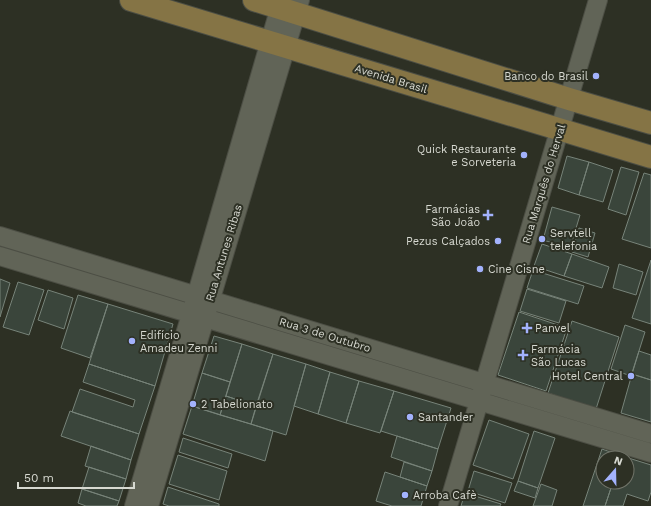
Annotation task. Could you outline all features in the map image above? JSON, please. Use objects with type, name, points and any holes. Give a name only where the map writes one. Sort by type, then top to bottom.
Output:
[{"type":"main road","name":"Avenida Brasil","points":[[131,0],[651,157]]},
{"type":"main road","points":[[254,0],[290,5],[569,99],[651,123]]},
{"type":"street","name":"Rua Marquês do Herval","points":[[448,506],[598,0]]},
{"type":"street","name":"Rua Antunes Ribas","points":[[134,506],[169,413],[290,5]]},
{"type":"street","name":"Rua 3 de Outubro","points":[[0,236],[203,298],[482,392],[616,442],[651,453]]},
{"type":"street","name":"Rua 3 de Outubro","points":[[0,256],[198,316],[482,392],[622,425],[651,434]]},
{"type":"street","name":"Rua Antunes Ribas","points":[[149,506],[169,413]]},
{"type":"street","points":[[616,442],[622,425]]},
{"type":"building","points":[[567,156],[589,162],[579,195],[558,188]]},
{"type":"building","points":[[589,162],[613,170],[603,202],[579,195]]},
{"type":"building","points":[[621,167],[639,172],[626,215],[608,209]]},
{"type":"building","points":[[644,173],[651,175],[651,248],[622,239]]},
{"type":"building","points":[[552,207],[580,215],[570,248],[543,240]]},
{"type":"building","points":[[579,228],[595,233],[588,257],[572,252]]},
{"type":"building","points":[[542,244],[572,254],[564,276],[534,266]]},
{"type":"building","points":[[572,254],[609,267],[602,288],[564,276]]},
{"type":"building","points":[[651,260],[651,324],[632,318]]},
{"type":"building","points":[[619,264],[643,272],[636,295],[613,288]]},
{"type":"building","points":[[533,270],[584,286],[578,304],[527,288]]},
{"type":"building","points":[[0,279],[10,283],[0,317]]},
{"type":"building","points":[[18,282],[44,290],[29,335],[3,327]]},
{"type":"building","points":[[527,289],[566,301],[559,323],[520,311]]},
{"type":"building","points":[[48,290],[73,298],[64,329],[38,320]]},
{"type":"building","points":[[78,295],[108,304],[90,358],[61,348]]},
{"type":"building","name":"Edifício Amadeu Zenni","points":[[108,304],[173,324],[155,386],[89,364]]},
{"type":"building","points":[[519,312],[567,328],[546,391],[498,375]]},
{"type":"building","points":[[572,321],[619,337],[596,409],[548,393]]},
{"type":"building","points":[[625,325],[645,332],[631,376],[611,369]]},
{"type":"building","points":[[214,336],[242,344],[230,382],[202,373]]},
{"type":"building","points":[[242,344],[273,354],[256,406],[226,396]]},
{"type":"building","points":[[639,351],[651,355],[651,380],[632,374]]},
{"type":"building","points":[[273,354],[306,364],[286,435],[251,424]]},
{"type":"building","points":[[89,364],[155,386],[139,434],[72,412],[80,389],[133,407],[135,400],[83,382]]},
{"type":"building","points":[[306,364],[330,372],[318,414],[294,406]]},
{"type":"building","points":[[330,372],[359,381],[346,423],[318,414]]},
{"type":"building","points":[[202,373],[230,382],[220,415],[192,406]]},
{"type":"building","points":[[632,374],[651,380],[651,422],[621,413]]},
{"type":"building","points":[[359,381],[394,391],[380,433],[346,423]]},
{"type":"building","points":[[394,391],[451,408],[438,449],[381,431]]},
{"type":"building","points":[[226,396],[256,406],[251,424],[220,415]]},
{"type":"building","points":[[192,406],[273,431],[265,461],[183,434]]},
{"type":"building","points":[[70,411],[139,434],[131,460],[61,436]]},
{"type":"building","points":[[489,420],[529,434],[513,479],[473,465]]},
{"type":"building","points":[[534,431],[555,438],[538,488],[518,481]]},
{"type":"building","points":[[397,436],[438,449],[432,471],[391,457]]},
{"type":"building","points":[[183,438],[232,454],[228,468],[179,452]]},
{"type":"building","points":[[91,446],[131,460],[126,479],[85,466]]},
{"type":"building","points":[[178,455],[227,471],[219,500],[169,484]]},
{"type":"building","points":[[635,460],[651,465],[651,492],[648,501],[627,494],[623,506],[605,506],[610,490],[635,490]]},
{"type":"building","points":[[404,462],[432,471],[427,486],[400,477]]},
{"type":"building","points":[[89,467],[126,479],[119,501],[82,489]]},
{"type":"building","points":[[595,470],[595,490],[610,490],[605,506],[583,506]]},
{"type":"building","points":[[474,471],[512,483],[505,503],[468,491]]},
{"type":"building","points":[[385,472],[427,486],[421,506],[392,506],[376,501]]},
{"type":"building","points":[[518,481],[538,488],[535,498],[514,491]]},
{"type":"building","points":[[541,484],[557,490],[552,506],[533,506]]},
{"type":"building","points":[[168,487],[219,504],[219,506],[169,506],[163,504]]},
{"type":"building","points":[[82,489],[119,501],[117,506],[86,506],[78,503]]},
{"type":"building","points":[[465,493],[501,504],[500,506],[461,506]]},
{"type":"place","name":"Banco do Brasil","points":[[596,76]]},
{"type":"place","name":"Quick Restaurante e Sorveteria","points":[[524,155]]},
{"type":"place","name":"Farmácias São João","points":[[488,215]]},
{"type":"place","name":"Servtell telefonia","points":[[542,239]]},
{"type":"place","name":"Pezus Calçados","points":[[498,241]]},
{"type":"place","name":"Cine Cisne","points":[[480,269]]},
{"type":"place","name":"Panvel","points":[[527,328]]},
{"type":"place","name":"Edifício Amadeu Zenni","points":[[132,341]]},
{"type":"place","name":"Farmácia São Lucas","points":[[523,355]]},
{"type":"place","name":"Hotel Central","points":[[631,376]]},
{"type":"place","name":"2 Tabelionato","points":[[193,404]]},
{"type":"place","name":"Santander","points":[[410,417]]},
{"type":"place","name":"Arroba Cafè","points":[[405,495]]}]
